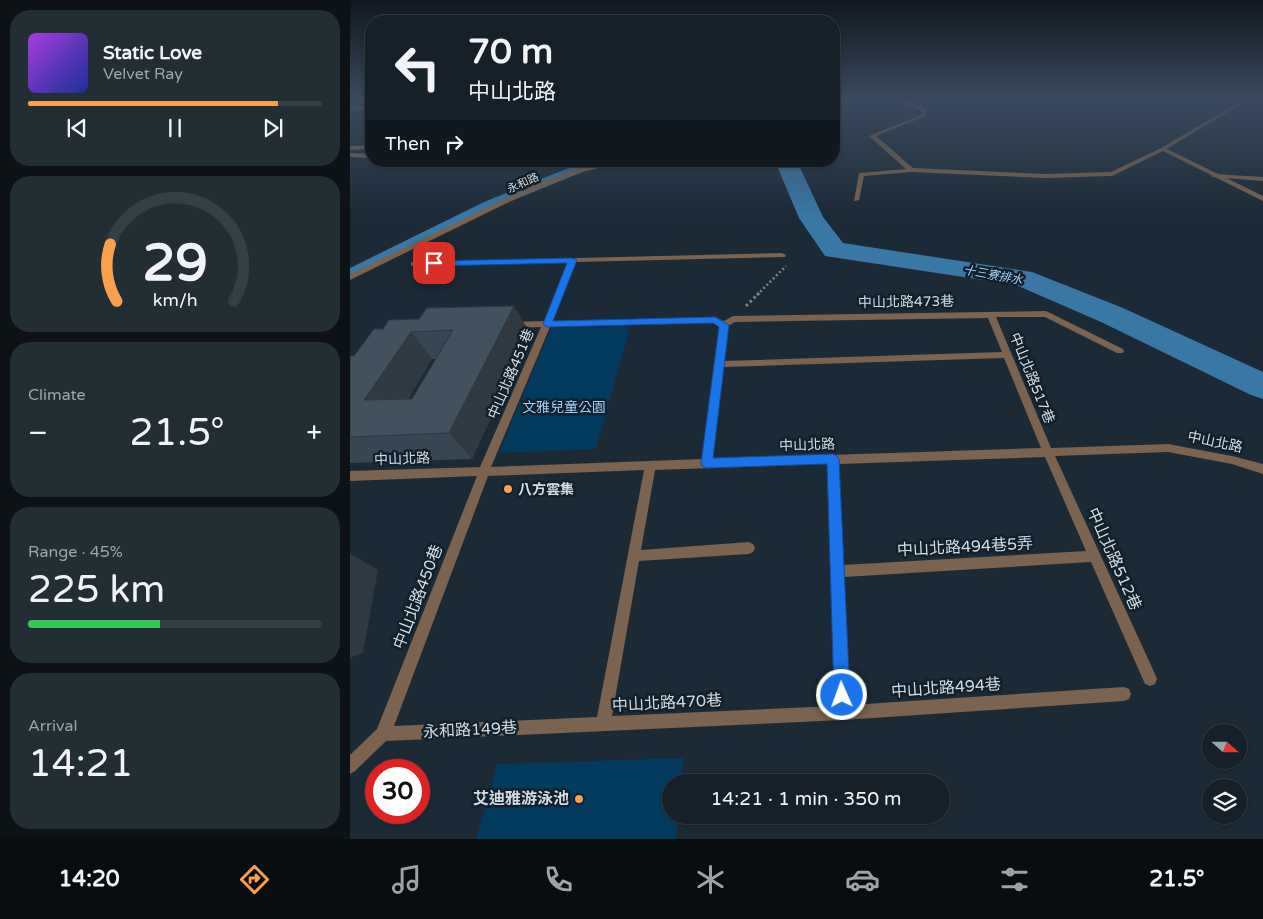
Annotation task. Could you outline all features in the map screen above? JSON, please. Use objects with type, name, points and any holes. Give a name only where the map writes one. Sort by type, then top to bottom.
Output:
[{"type":"street","points":[[876,139],[911,170]]},
{"type":"street","points":[[856,200],[861,174],[911,170],[1045,176],[1112,174],[1180,139]]},
{"type":"street","points":[[350,148],[365,147]]},
{"type":"street","points":[[1163,149],[1263,199]]},
{"type":"street","points":[[350,155],[365,156]]},
{"type":"street","name":"永和路","points":[[350,278],[368,267],[494,206],[565,176],[592,167]]},
{"type":"street","points":[[1214,176],[1263,179]]},
{"type":"street","points":[[414,264],[782,256]]},
{"type":"street","name":"中山北路451巷","points":[[484,471],[547,324],[572,260]]},
{"type":"street","name":"中山北路473巷","points":[[733,319],[1046,314],[1120,352]]},
{"type":"street","name":"中山北路517巷","points":[[991,315],[1048,452]]},
{"type":"street","points":[[707,463],[724,325],[733,319]]},
{"type":"street","points":[[500,325],[715,320],[724,325]]},
{"type":"street","points":[[719,364],[1008,355]]},
{"type":"street","name":"中山北路","points":[[350,476],[1168,448],[1232,460],[1263,469]]},
{"type":"street","name":"中山北路512巷","points":[[1048,452],[1150,679]]},
{"type":"street","points":[[833,459],[843,713]]},
{"type":"street","name":"中山北路470巷","points":[[650,466],[603,724],[843,713]]},
{"type":"street","name":"中山北路450巷","points":[[383,734],[484,471]]},
{"type":"street","points":[[634,556],[749,548]]},
{"type":"street","name":"中山北路494巷5弄","points":[[837,571],[1095,556]]},
{"type":"street","name":"中山北路494巷","points":[[843,713],[1124,694]]},
{"type":"street","name":"永和路149巷","points":[[383,734],[603,724]]},
{"type":"street","points":[[350,766],[383,734]]},
{"type":"path","points":[[733,319],[794,258],[782,256]]},
{"type":"green space","name":"文雅兒童公園","points":[[630,327],[596,449],[499,453],[551,328]]},
{"type":"green space","name":"艾迪雅游泳池","points":[[683,758],[682,774],[662,774],[662,824],[677,824],[676,839],[476,839],[497,764]]},
{"type":"building","points":[[514,306],[449,433],[350,437],[350,356],[354,356],[374,329],[383,329],[389,320],[419,319],[427,308]],"holes":[[[453,330],[412,399],[364,400],[411,332]]]},
{"type":"waterway","points":[[350,274],[489,205],[583,167]]},
{"type":"waterway","name":"十三寮排水","points":[[789,167],[811,218],[834,250],[1022,278],[1112,315],[1263,386]]},
{"type":"place","name":"八方雲集","points":[[508,489]]},
{"type":"place","name":"艾迪雅游泳池","points":[[579,799]]},
{"type":"route","points":[[434,263],[572,260],[547,324],[715,320],[724,325],[707,463],[833,459],[842,695]]}]
